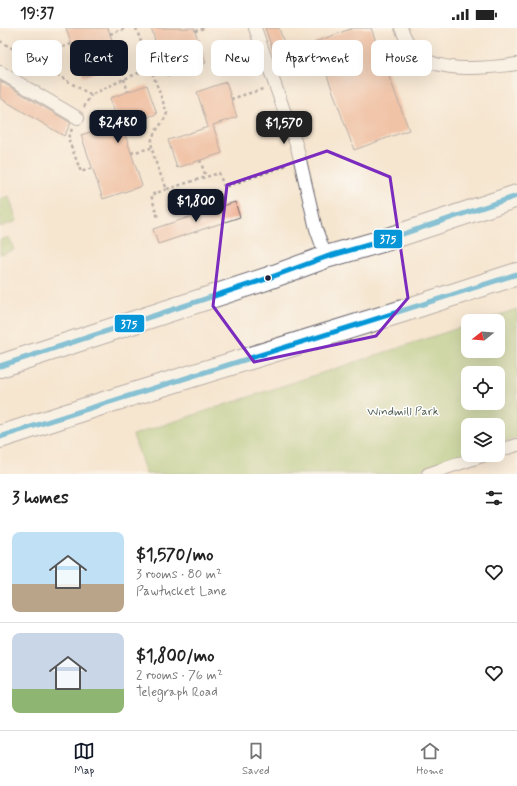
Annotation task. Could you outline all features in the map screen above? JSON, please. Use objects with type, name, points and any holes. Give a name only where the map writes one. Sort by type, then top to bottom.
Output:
[{"type":"highway","points":[[0,366],[266,279],[326,257],[382,241],[517,196]]},
{"type":"highway","points":[[0,437],[517,274]]},
{"type":"street","points":[[255,28],[297,147],[316,229],[326,257]]},
{"type":"street","points":[[401,28],[410,45],[417,54],[436,63],[476,68],[517,64]]},
{"type":"street","points":[[0,72],[78,118]]},
{"type":"street","points":[[505,449],[517,445]]},
{"type":"street","points":[[428,474],[465,462]]},
{"type":"path","points":[[110,34],[126,28]]},
{"type":"path","points":[[136,28],[141,40]]},
{"type":"path","points":[[195,31],[204,28]]},
{"type":"path","points":[[0,41],[12,48]]},
{"type":"path","points":[[92,168],[81,172],[68,138],[69,134],[91,95],[136,74]]},
{"type":"path","points":[[60,76],[91,95]]},
{"type":"path","points":[[154,76],[167,112],[164,122],[152,138],[152,148],[167,189]]},
{"type":"path","points":[[124,79],[128,92]]},
{"type":"path","points":[[231,99],[266,88]]},
{"type":"path","points":[[131,153],[152,148]]},
{"type":"path","points":[[200,160],[206,177]]},
{"type":"path","points":[[158,218],[151,194],[219,173],[224,187],[284,166],[287,161]]},
{"type":"highlighted area","points":[[327,151],[390,177],[408,298],[376,336],[254,362],[213,306],[227,185]]},
{"type":"green space","points":[[9,196],[17,221],[0,227],[0,199]]},
{"type":"green space","points":[[9,237],[14,250],[0,254],[0,240]]},
{"type":"green space","name":"Windmill Park","points":[[517,309],[517,438],[505,442],[505,418],[461,418],[461,456],[406,474],[146,474],[133,435],[461,327],[461,358],[505,358],[505,314],[502,314]]},
{"type":"building","points":[[66,28],[108,28],[112,40],[70,40]]},
{"type":"building","points":[[151,28],[194,28],[198,40],[155,40]]},
{"type":"building","points":[[265,28],[279,28],[283,40],[272,40],[272,48]]},
{"type":"building","points":[[353,28],[371,28],[375,40],[371,40],[371,76],[389,76],[409,130],[354,150],[327,76],[363,76],[363,40],[320,40]]},
{"type":"building","points":[[203,54],[206,63],[203,64]]},
{"type":"building","points":[[0,81],[71,123],[64,136],[0,98]]},
{"type":"building","points":[[226,82],[237,117],[213,125],[222,153],[177,168],[168,140],[208,127],[197,92]]},
{"type":"building","points":[[147,85],[157,114],[122,125],[142,186],[103,199],[81,135],[118,123],[110,98]]},
{"type":"building","points":[[235,202],[240,217],[158,244],[153,229]]},
{"type":"transit line","name":"375","points":[[0,366],[266,279],[326,257],[382,241],[517,196]]},
{"type":"transit line","name":"375","points":[[0,437],[517,274]]}]
